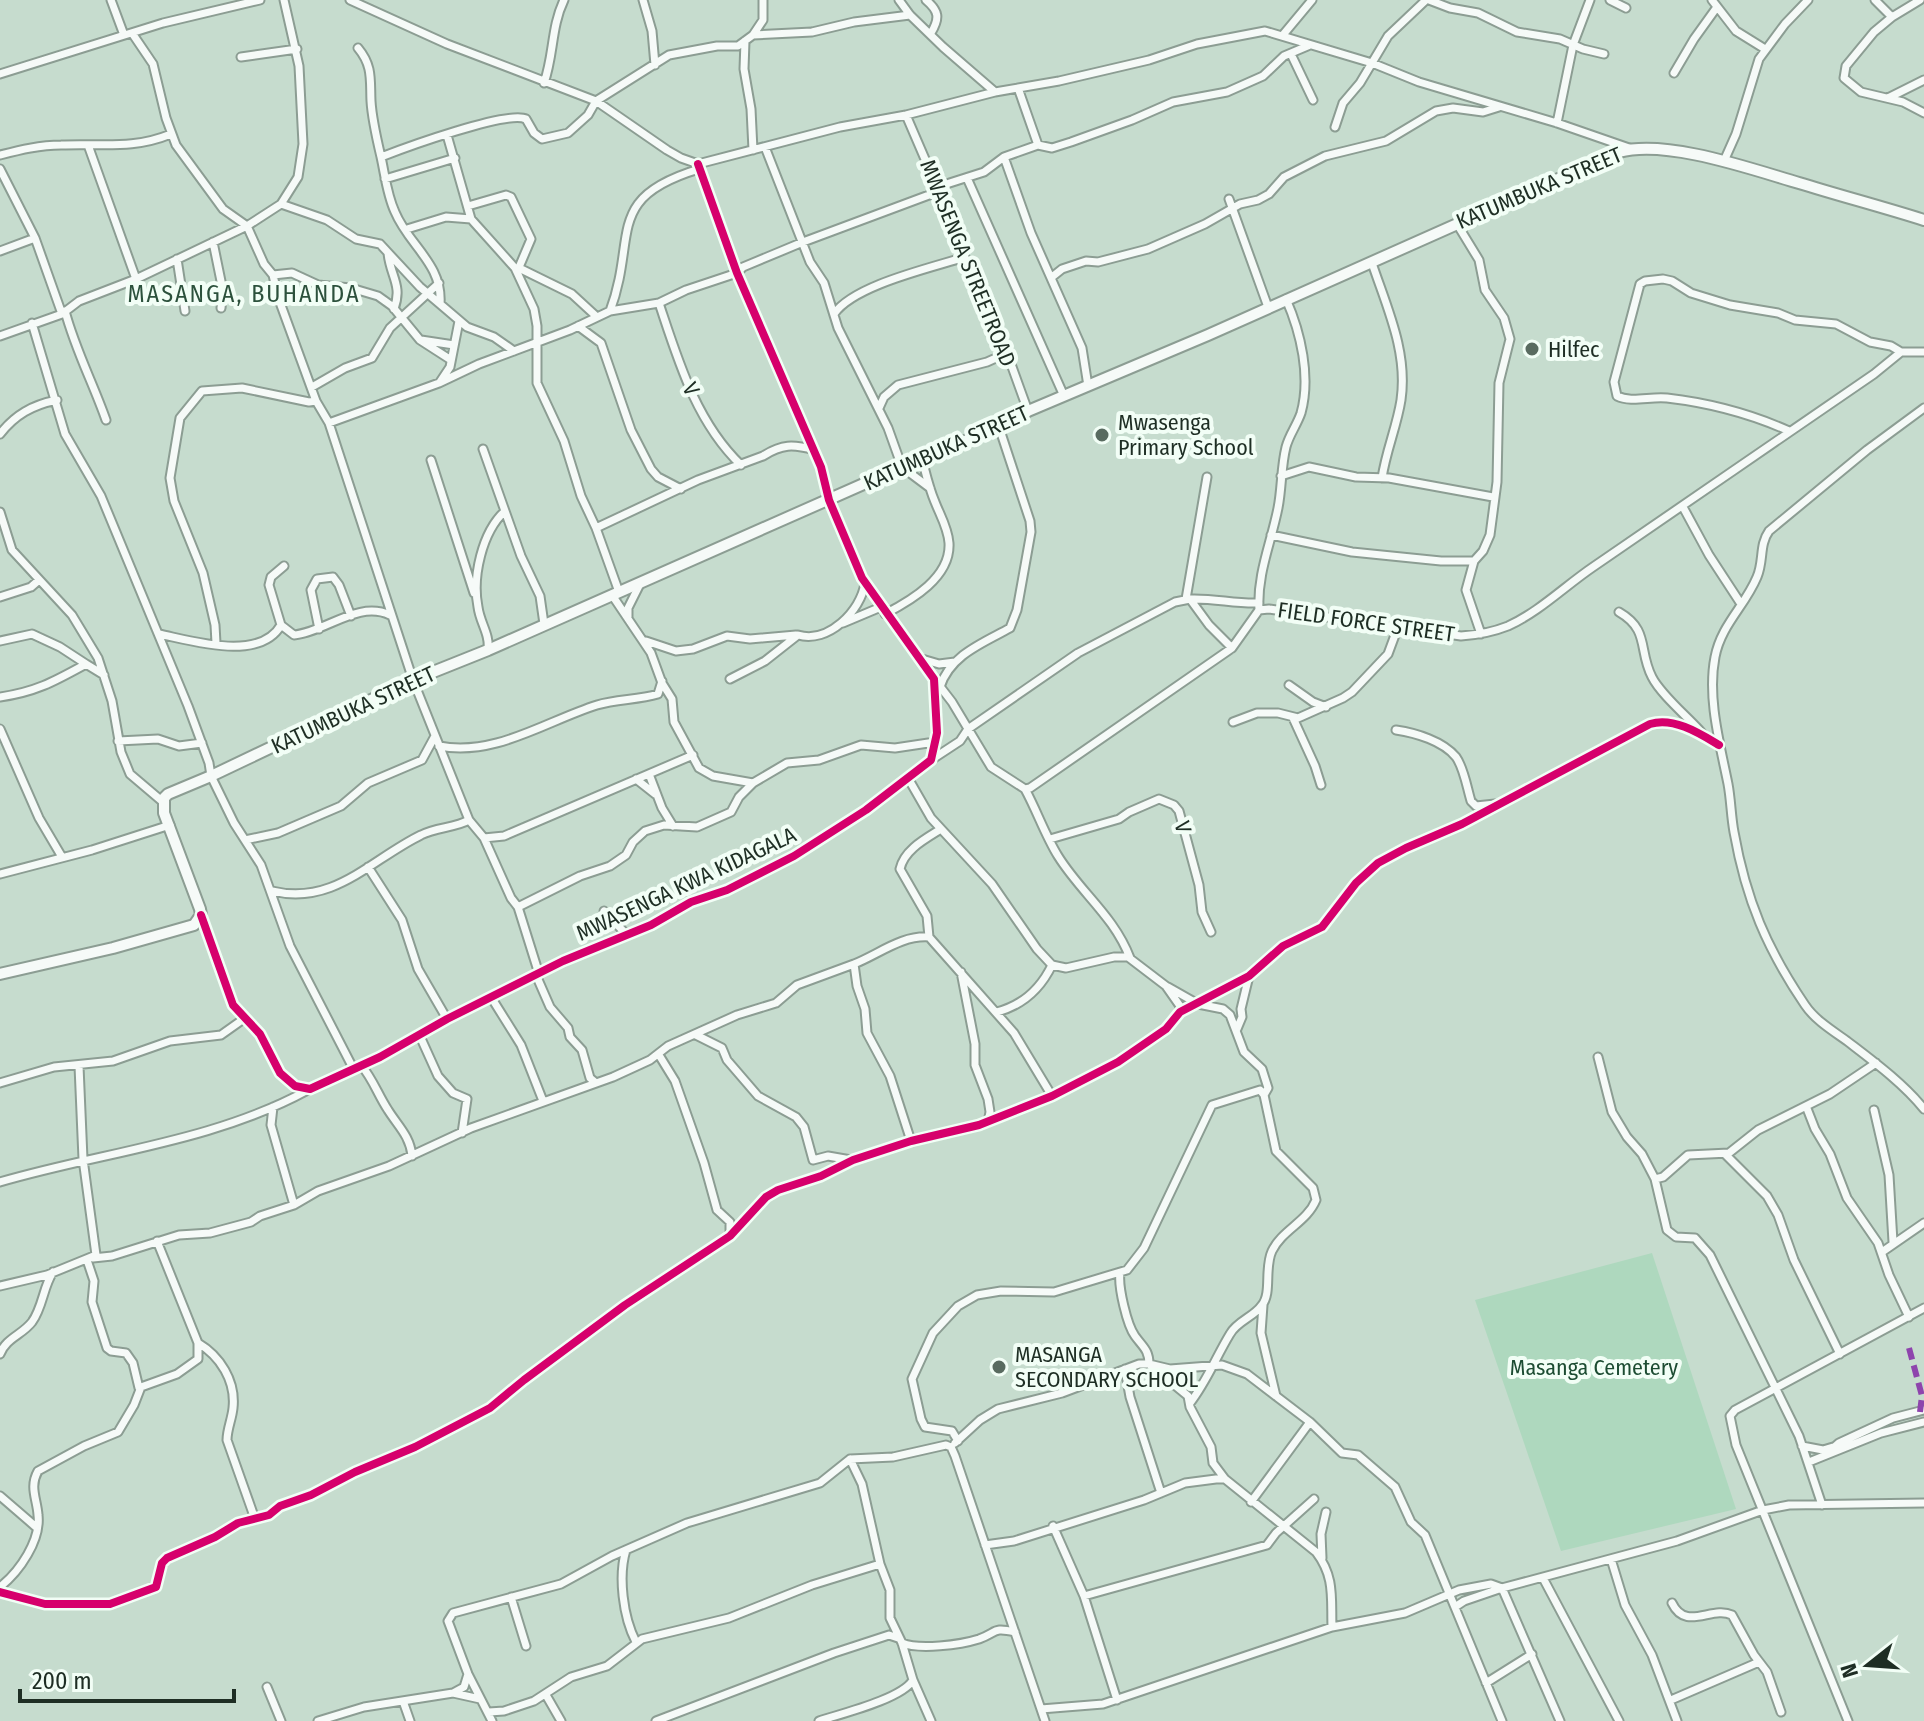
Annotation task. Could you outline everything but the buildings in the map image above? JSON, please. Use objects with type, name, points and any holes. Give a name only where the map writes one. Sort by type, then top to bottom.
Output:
[{"type":"main road","name":"KATUMBUKA STREET","points":[[163,802],[168,794],[413,680],[999,427],[1028,411],[1372,263],[1619,152],[1651,149],[1724,161],[1924,220]]},
{"type":"main road","points":[[0,974],[194,925],[201,915],[164,813],[163,802]]},
{"type":"street","points":[[111,0],[128,34],[153,64],[176,145],[223,209],[247,226],[264,264],[273,275],[316,401],[329,423],[390,615],[439,746],[469,820],[484,838],[518,907],[550,1007],[556,1017],[565,1023],[570,1037],[582,1050],[591,1081],[598,1082]]},
{"type":"street","points":[[0,74],[205,11],[260,0]]},
{"type":"street","points":[[0,336],[136,279],[247,226],[281,204],[294,187],[302,157],[301,81],[297,49],[284,0]]},
{"type":"street","points":[[350,0],[391,21],[596,101],[667,150],[698,166],[737,273],[814,450],[829,500],[865,583],[922,659],[991,767],[1025,789],[1057,854],[1082,891],[1102,909],[1130,958],[1166,986],[1198,1004],[1223,1009],[1237,1029],[1244,1052],[1262,1069],[1267,1081],[1268,1088],[1264,1095],[1276,1151],[1305,1179],[1317,1196],[1305,1217],[1279,1240],[1266,1271],[1261,1333],[1277,1398]]},
{"type":"street","points":[[544,83],[550,63],[553,27],[564,0]]},
{"type":"street","points":[[643,0],[652,31],[655,65]]},
{"type":"street","points":[[381,157],[461,129],[518,116],[526,119],[537,137],[549,138],[568,133],[588,115],[596,101],[678,53],[717,46],[731,47],[745,41],[763,20],[763,0]]},
{"type":"street","points":[[899,0],[910,15],[962,65],[995,92]]},
{"type":"street","points":[[926,0],[938,16],[931,33]]},
{"type":"street","points":[[1282,36],[1312,0]]},
{"type":"street","points":[[1335,127],[1343,103],[1396,26],[1427,0],[1478,13],[1517,32],[1560,39],[1604,54]]},
{"type":"street","points":[[1557,123],[1573,45],[1590,0]]},
{"type":"street","points":[[1610,0],[1626,8]]},
{"type":"street","points":[[1724,161],[1742,116],[1759,59],[1808,0]]},
{"type":"street","points":[[1875,0],[1892,17]]},
{"type":"street","points":[[1920,0],[1874,32],[1844,72],[1844,78],[1852,87],[1903,102],[1924,113]]},
{"type":"street","points":[[1674,73],[1716,2],[1736,31],[1765,49]]},
{"type":"street","points":[[753,35],[812,32],[854,22],[910,15]]},
{"type":"street","points":[[610,311],[617,291],[626,234],[636,203],[659,184],[698,166],[840,127],[1059,81],[1149,60],[1212,41],[1265,31],[1632,149]]},
{"type":"street","points":[[745,41],[744,69],[751,109],[753,150]]},
{"type":"street","points":[[329,423],[439,383],[610,311],[659,303],[686,290],[737,273],[743,267],[803,242],[929,195],[937,187],[984,172],[1004,157],[1038,145],[1052,148],[1173,102],[1227,92],[1263,76],[1277,61],[1310,45]]},
{"type":"street","points":[[358,48],[369,62],[372,106],[394,210],[421,255],[433,266],[439,283],[440,304]]},
{"type":"street","points":[[241,57],[297,49]]},
{"type":"street","points":[[1291,54],[1313,100]]},
{"type":"street","points":[[1888,98],[1924,80]]},
{"type":"street","points":[[1018,88],[1038,145]]},
{"type":"street","points":[[1052,277],[1062,269],[1086,261],[1098,262],[1148,249],[1258,200],[1269,194],[1284,177],[1325,156],[1386,141],[1436,111],[1453,108],[1483,112],[1499,107]]},
{"type":"street","name":"MWASENGA STREETROAD","points":[[906,115],[989,321],[1007,353],[1028,411]]},
{"type":"street","points":[[0,155],[35,147],[117,147],[171,134]]},
{"type":"street","points":[[447,135],[471,219],[518,270],[537,318],[536,377],[540,393],[564,441],[581,496],[596,528],[615,593],[644,640],[670,692],[674,722],[699,768],[706,774],[753,783]]},
{"type":"street","points":[[88,145],[136,279]]},
{"type":"street","points":[[765,147],[810,262],[824,283],[842,337],[879,408],[902,467],[930,488]]},
{"type":"street","points":[[1004,157],[1031,233],[1082,348],[1088,386]]},
{"type":"street","points":[[385,179],[455,158]]},
{"type":"street","points":[[0,169],[35,238],[106,420]]},
{"type":"street","points":[[967,178],[1064,396]]},
{"type":"street","points":[[468,206],[506,195],[511,197],[531,239],[518,270]]},
{"type":"street","points":[[1229,199],[1268,307]]},
{"type":"street","points":[[281,204],[320,217],[356,239],[380,244],[459,321],[494,337],[514,351]]},
{"type":"street","points":[[407,229],[446,217],[471,219]]},
{"type":"street","points":[[1457,224],[1479,260],[1485,290],[1504,318],[1510,339],[1499,383],[1497,482],[1490,535],[1483,551],[1474,561],[1466,590],[1481,634]]},
{"type":"street","points":[[0,251],[35,238]]},
{"type":"street","points":[[213,242],[223,291],[221,308]]},
{"type":"street","points":[[388,253],[399,296],[394,309]]},
{"type":"street","points":[[834,314],[844,301],[863,291],[965,257]]},
{"type":"street","points":[[177,259],[185,311]]},
{"type":"street","points":[[1372,263],[1400,348],[1403,368],[1400,404],[1385,454],[1382,478]]},
{"type":"street","points":[[518,270],[572,294],[597,317]]},
{"type":"street","points":[[273,275],[292,273],[318,285],[361,290],[382,298],[420,340],[451,360]]},
{"type":"street","points":[[1789,431],[1760,418],[1713,405],[1652,396],[1629,399],[1617,396],[1614,382],[1640,284],[1663,279],[1672,281],[1691,293],[1730,305],[1778,313],[1795,320],[1836,324],[1870,342],[1891,346],[1901,352],[1924,352]]},
{"type":"street","points":[[312,387],[345,368],[372,358],[390,328],[439,283]]},
{"type":"street","points":[[1188,599],[1216,598],[1259,607],[1261,568],[1278,506],[1287,442],[1300,418],[1304,402],[1302,352],[1298,330],[1286,299]]},
{"type":"street","name":"V","points":[[659,303],[688,388],[726,452],[741,465]]},
{"type":"street","points":[[439,383],[451,360],[459,321]]},
{"type":"street","points":[[32,323],[67,439],[101,496],[202,743],[211,776],[261,865],[290,946],[357,1067],[370,1075],[388,1110],[408,1137],[412,1156]]},
{"type":"street","points":[[578,326],[601,343],[631,430],[651,469],[658,477],[681,489]]},
{"type":"street","points":[[420,340],[454,345]]},
{"type":"street","name":"FIELD FORCE STREET","points":[[1025,789],[1037,785],[1232,648],[1259,607],[1461,636],[1505,627],[1535,610],[1591,568],[1874,374],[1901,352]]},
{"type":"street","points":[[879,408],[884,397],[898,385],[987,362],[1007,353]]},
{"type":"street","points":[[216,643],[203,573],[171,489],[171,469],[180,418],[202,391],[219,388],[242,388],[316,401]]},
{"type":"street","points":[[0,434],[22,413],[41,403],[57,400]]},
{"type":"street","points":[[1924,408],[1867,450],[1769,531],[1763,539],[1759,572],[1730,618],[1715,658],[1714,682],[1719,745],[1729,787],[1736,845],[1754,915],[1766,942],[1809,1010],[1876,1063],[1924,1109]]},
{"type":"street","points":[[940,687],[947,669],[955,662],[980,643],[1010,628],[1017,610],[1031,532],[1030,521],[999,427]]},
{"type":"street","points":[[596,528],[786,445],[814,450]]},
{"type":"street","points":[[483,449],[521,556],[540,596],[544,624]]},
{"type":"street","points":[[644,640],[676,651],[693,649],[727,636],[755,639],[817,636],[921,592],[942,570],[948,556],[946,529],[922,459]]},
{"type":"street","points":[[431,460],[477,599],[488,637],[488,650]]},
{"type":"street","points":[[1281,476],[1309,467],[1493,497]]},
{"type":"street","points":[[1207,477],[1193,541],[1188,599],[1232,648]]},
{"type":"street","points":[[1683,507],[1741,604]]},
{"type":"street","points":[[477,599],[481,557],[505,511]]},
{"type":"street","points":[[0,512],[12,550],[80,625],[98,658],[112,701],[118,741],[130,774],[163,802]]},
{"type":"street","points":[[1271,535],[1352,552],[1397,554],[1441,561],[1474,561]]},
{"type":"street","points":[[284,566],[269,582],[281,625],[294,635],[373,610],[390,615]]},
{"type":"street","points":[[319,629],[311,590],[317,579],[333,577],[351,616]]},
{"type":"street","points":[[0,597],[31,587],[39,580]]},
{"type":"street","points":[[629,619],[628,608],[641,582]]},
{"type":"street","points":[[843,623],[864,592],[865,583]]},
{"type":"street","name":"MWASENGA KWA KIDAGALA","points":[[0,1182],[83,1159],[172,1141],[274,1106],[537,974],[651,925],[691,902],[727,890],[804,851],[960,741],[968,729],[1078,653],[1154,611],[1188,599]]},
{"type":"street","points":[[1619,612],[1631,618],[1639,629],[1654,680],[1707,738]]},
{"type":"street","points":[[159,634],[187,641],[260,645],[273,637],[281,625]]},
{"type":"street","points":[[1233,722],[1257,713],[1278,713],[1293,718],[1326,707],[1352,692],[1388,654],[1398,627]]},
{"type":"street","points":[[0,641],[32,634],[60,647],[104,675]]},
{"type":"street","points":[[730,679],[765,661],[798,635]]},
{"type":"street","points":[[922,659],[939,664],[955,662]]},
{"type":"street","points":[[0,697],[51,685],[86,664]]},
{"type":"street","points":[[931,760],[937,733],[934,679]]},
{"type":"street","points":[[658,694],[662,681]]},
{"type":"street","points":[[1289,685],[1326,707]]},
{"type":"street","points":[[658,694],[674,707]]},
{"type":"street","points":[[439,746],[485,747],[597,705],[658,694]]},
{"type":"street","points":[[1298,731],[1308,715]]},
{"type":"street","points":[[1293,718],[1321,785]]},
{"type":"street","points":[[90,1259],[94,1281],[92,1302],[107,1348],[126,1353],[130,1358],[139,1388],[138,1398],[118,1432],[38,1471],[33,1487],[38,1515],[35,1536],[23,1562],[0,1590],[45,1604],[110,1604],[156,1587],[162,1563],[167,1558],[238,1523],[269,1515],[280,1506],[427,1442],[490,1408],[625,1305],[730,1236],[766,1197],[778,1190],[911,1141],[988,1122],[1052,1096],[1138,1051],[1166,1029],[1180,1012],[1249,976],[1283,946],[1322,927],[1356,883],[1378,863],[1406,848],[1462,824],[1650,724],[1667,722],[1719,745]]},
{"type":"street","points":[[0,729],[15,757],[39,818],[62,857]]},
{"type":"street","points":[[1396,730],[1425,737],[1449,752],[1458,761],[1471,801],[1476,806],[1497,804]]},
{"type":"street","points":[[245,840],[278,833],[341,806],[368,783],[422,760],[435,736]]},
{"type":"street","points":[[118,741],[158,739],[179,746],[202,743]]},
{"type":"street","points":[[518,907],[580,876],[610,866],[626,855],[633,842],[645,831],[673,826],[697,827],[731,812],[739,797],[753,783],[787,763],[819,760],[847,748],[867,745],[898,747],[935,742]]},
{"type":"street","points":[[484,838],[504,836],[532,825],[693,755]]},
{"type":"street","points":[[649,774],[655,794],[673,826]]},
{"type":"street","points":[[908,778],[924,807],[992,884],[1037,949],[1052,965],[1066,968],[1114,957],[1130,958]]},
{"type":"street","points":[[636,779],[655,794]]},
{"type":"street","name":"V","points":[[1050,839],[1119,819],[1159,799],[1174,805],[1182,819],[1199,885],[1202,912],[1211,932]]},
{"type":"street","points":[[272,891],[300,896],[332,887],[419,836],[469,820]]},
{"type":"street","points":[[0,874],[92,850],[170,825]]},
{"type":"street","points":[[929,937],[927,916],[902,875],[901,864],[918,844],[941,829]]},
{"type":"street","points":[[368,867],[402,920],[418,969],[447,1019]]},
{"type":"street","points":[[604,911],[626,934]]},
{"type":"street","points":[[201,915],[228,995],[260,1034],[280,1073],[295,1086],[310,1089]]},
{"type":"street","points":[[0,1286],[157,1241],[235,1228],[462,1133],[598,1082],[737,1015],[776,1003],[797,985],[854,964],[890,945],[921,936],[929,937],[997,1012],[1014,1033],[1052,1096]]},
{"type":"street","points":[[854,964],[865,1009],[867,1033],[890,1076],[911,1141]]},
{"type":"street","points":[[997,1012],[1008,1009],[1042,984],[1052,965]]},
{"type":"street","points":[[961,971],[975,1044],[975,1065],[988,1099],[988,1122]]},
{"type":"street","points":[[1237,1029],[1249,976]]},
{"type":"street","points":[[1166,986],[1180,1006],[1180,1012]]},
{"type":"street","points":[[491,997],[521,1045],[543,1101]]},
{"type":"street","points":[[0,1083],[48,1068],[113,1061],[170,1041],[221,1035],[245,1018]]},
{"type":"street","points":[[713,1026],[713,1042]]},
{"type":"street","points":[[419,1034],[438,1076],[453,1093],[467,1099],[462,1133]]},
{"type":"street","points":[[696,1035],[722,1048],[727,1060],[758,1096],[796,1117],[813,1160],[828,1156],[853,1160]]},
{"type":"street","points":[[659,1055],[675,1081],[717,1210],[730,1222],[730,1236]]},
{"type":"street","points":[[1598,1057],[1612,1112],[1642,1154],[1655,1179],[1667,1230],[1676,1237],[1695,1238],[1705,1247],[1776,1387],[1809,1462],[1822,1505]]},
{"type":"street","points":[[1655,1179],[1663,1177],[1688,1155],[1725,1154],[1758,1130],[1847,1084],[1876,1063]]},
{"type":"street","points":[[79,1066],[83,1159],[97,1251],[90,1259]]},
{"type":"street","points":[[958,1441],[952,1431],[925,1427],[913,1385],[914,1372],[933,1333],[958,1306],[977,1295],[1001,1291],[1054,1292],[1120,1273],[1132,1266],[1144,1248],[1212,1105],[1257,1090],[1264,1095]]},
{"type":"street","points":[[274,1106],[271,1125],[294,1205]]},
{"type":"street","points":[[1806,1106],[1847,1198],[1872,1232],[1882,1252],[1909,1317]]},
{"type":"street","points":[[1874,1110],[1889,1175],[1893,1242]]},
{"type":"street","points":[[1725,1154],[1767,1196],[1778,1215],[1794,1260],[1840,1354]]},
{"type":"street","points":[[1882,1252],[1924,1223]]},
{"type":"street","points":[[139,1388],[177,1374],[198,1359],[198,1343],[157,1241]]},
{"type":"street","points":[[0,1354],[5,1343],[33,1321],[47,1282],[55,1270]]},
{"type":"street","points":[[1120,1273],[1120,1287],[1132,1330],[1149,1353],[1149,1364],[1153,1369],[1188,1396],[1211,1447],[1213,1463],[1225,1479],[1284,1526],[1322,1560],[1329,1571],[1332,1627]]},
{"type":"street","points":[[1108,1276],[1114,1278],[1120,1287]]},
{"type":"street","points":[[1190,1403],[1207,1380],[1211,1365],[1232,1330],[1263,1305]]},
{"type":"street","points":[[1848,1721],[1736,1445],[1730,1416],[1735,1410],[1776,1387],[1924,1308]]},
{"type":"street","points":[[198,1343],[217,1356],[233,1393],[233,1412],[227,1440],[255,1519]]},
{"type":"street","points":[[1222,1350],[1228,1366]]},
{"type":"street","points":[[951,1447],[980,1420],[998,1409],[1062,1393],[1125,1369],[1149,1364],[1170,1369],[1228,1366],[1257,1380],[1310,1422],[1342,1453],[1358,1455],[1395,1487],[1411,1522],[1425,1535],[1502,1721]]},
{"type":"street","points":[[1125,1369],[1130,1397],[1161,1493]]},
{"type":"street","points":[[1802,1446],[1823,1450],[1893,1418],[1923,1412]]},
{"type":"street","points":[[1251,1502],[1310,1422]]},
{"type":"street","points":[[1809,1462],[1881,1433],[1924,1422]]},
{"type":"street","points":[[492,1721],[451,1632],[449,1618],[453,1613],[561,1584],[626,1550],[709,1515],[820,1483],[850,1459],[893,1457],[946,1445],[951,1447]]},
{"type":"street","points":[[1827,1455],[1835,1446]]},
{"type":"street","points":[[951,1447],[1045,1721]]},
{"type":"street","points":[[850,1459],[862,1484],[880,1564],[890,1590],[890,1618],[931,1721]]},
{"type":"street","points":[[985,1545],[1014,1541],[1202,1479],[1225,1479]]},
{"type":"street","points":[[0,1496],[36,1527]]},
{"type":"street","points":[[1084,1596],[1267,1545],[1314,1499]]},
{"type":"street","points":[[1455,1607],[1502,1588],[1677,1541],[1763,1510],[1789,1505],[1924,1503]]},
{"type":"street","points":[[1322,1560],[1321,1534],[1326,1512]]},
{"type":"street","points":[[1053,1526],[1084,1596],[1117,1700]]},
{"type":"street","points":[[626,1550],[622,1571],[629,1624],[636,1642]]},
{"type":"street","points":[[1611,1559],[1625,1605],[1652,1655],[1677,1721]]},
{"type":"street","points":[[489,1712],[524,1705],[546,1695],[571,1677],[607,1666],[636,1642],[729,1618],[812,1585],[880,1564]]},
{"type":"street","points":[[1543,1578],[1619,1721]]},
{"type":"street","points":[[1041,1709],[1089,1707],[1117,1700],[1332,1627],[1405,1613],[1449,1593],[1491,1584],[1502,1588],[1560,1721]]},
{"type":"street","points":[[511,1597],[526,1646]]},
{"type":"street","points":[[1672,1603],[1676,1611],[1686,1617],[1729,1613],[1739,1624],[1767,1672],[1781,1712]]},
{"type":"street","points":[[656,1721],[834,1653],[891,1635],[921,1648],[979,1639],[996,1629],[1015,1632]]},
{"type":"street","points":[[1486,1683],[1532,1654]]},
{"type":"street","points":[[1671,1700],[1759,1662]]},
{"type":"street","points":[[318,1721],[364,1707],[453,1693],[464,1687],[468,1674]]},
{"type":"street","points":[[819,1721],[895,1694],[913,1680]]},
{"type":"street","points":[[267,1687],[281,1721]]},
{"type":"street","points":[[453,1693],[480,1699]]},
{"type":"street","points":[[546,1695],[561,1721]]},
{"type":"street","points":[[403,1701],[410,1721]]},
{"type":"green space","name":"Masanga Cemetery","points":[[1652,1253],[1736,1509],[1561,1551],[1475,1300]]},
{"type":"marked path","points":[[1909,1348],[1922,1396],[1920,1412]]},
{"type":"cycle path","points":[[201,915],[233,1005],[260,1034],[280,1073],[295,1086],[310,1089],[380,1057],[447,1019],[563,961],[651,925],[691,902],[727,890],[794,856],[866,810],[931,760],[937,733],[934,679],[862,578],[829,500],[821,467],[737,273],[698,164]]},
{"type":"cycle path","points":[[0,1592],[45,1604],[110,1604],[156,1587],[162,1563],[167,1558],[238,1523],[269,1515],[280,1506],[415,1447],[490,1408],[625,1305],[730,1236],[766,1197],[778,1190],[911,1141],[979,1125],[1052,1096],[1118,1062],[1166,1029],[1180,1012],[1249,976],[1283,946],[1322,927],[1356,883],[1378,863],[1462,824],[1650,724],[1677,724],[1719,745]]},
{"type":"place","name":"Hilfec","points":[[1532,349]]},
{"type":"place","name":"Mwasenga Primary School","points":[[1102,435]]},
{"type":"place","name":"MASANGA SECONDARY SCHOOL","points":[[999,1367]]},
{"type":"district","name":"MASANGA, BUHANDA","points":[[244,294]]}]
